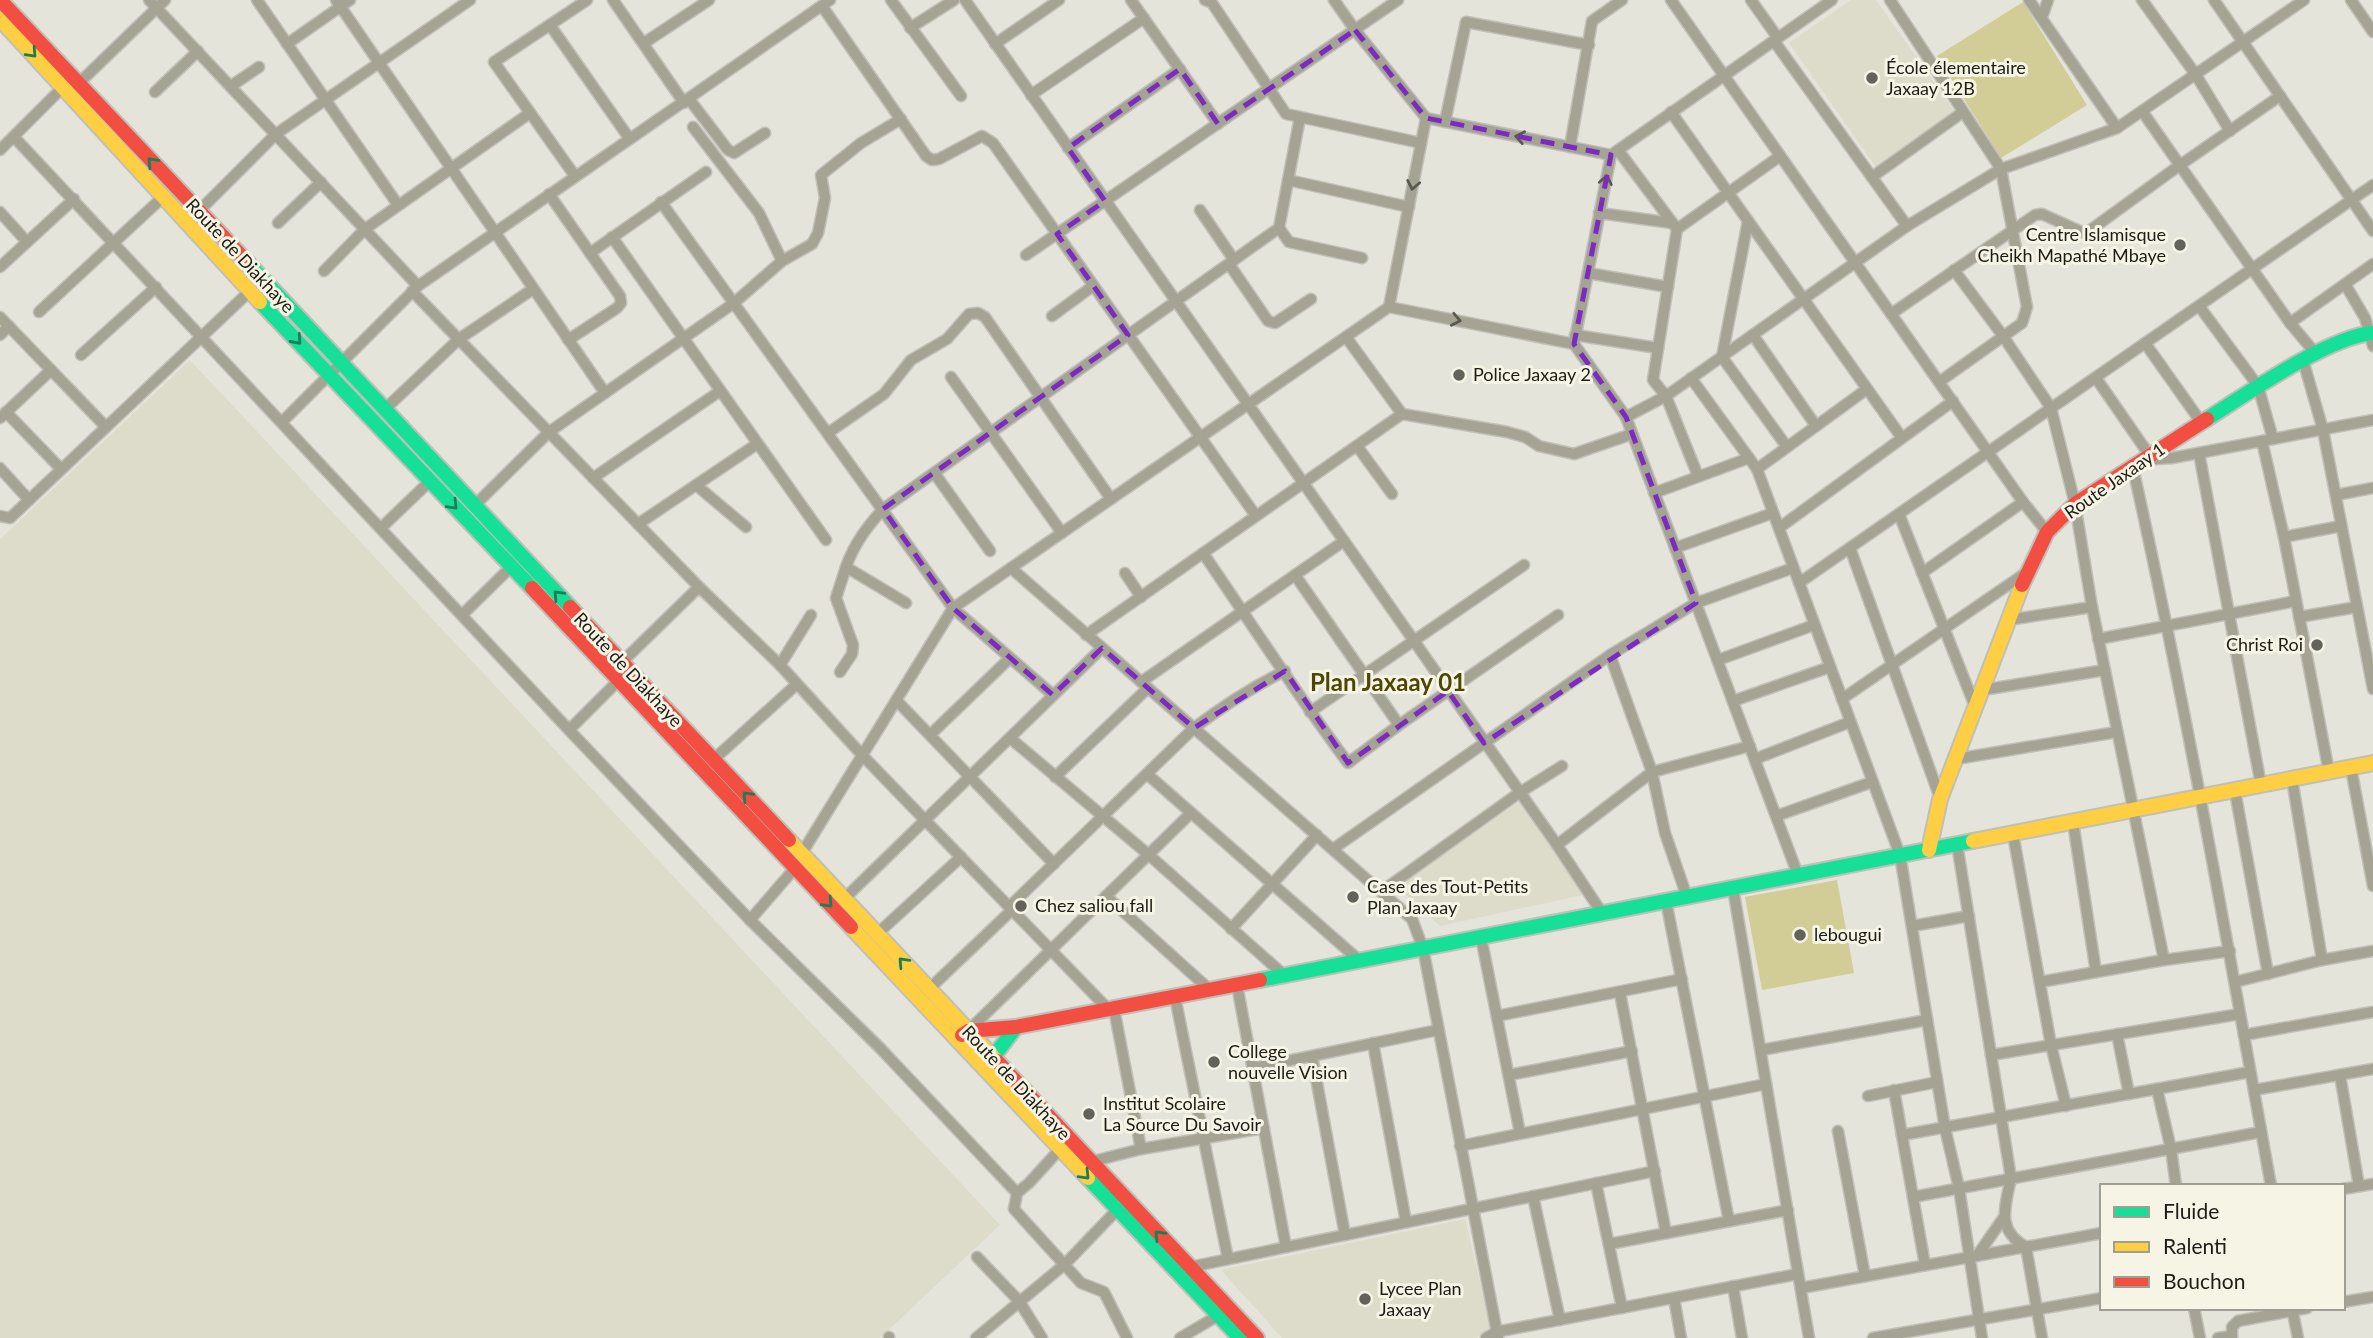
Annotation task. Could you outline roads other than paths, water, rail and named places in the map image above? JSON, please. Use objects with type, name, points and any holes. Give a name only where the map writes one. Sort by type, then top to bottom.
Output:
[{"type":"main road","name":"Route de Diakhaye","points":[[0,0],[929,989],[962,1035]]},
{"type":"main road","name":"Route de Diakhaye","points":[[0,19],[328,375],[512,566],[795,868],[962,1035],[1060,1149],[1240,1338]]},
{"type":"main road","name":"Route Jaxaay 1","points":[[1929,850],[1940,799],[2027,572],[2047,532],[2075,505],[2258,386],[2359,334],[2372,337]]},
{"type":"main road","points":[[962,1035],[1175,997],[2373,763]]},
{"type":"main road","points":[[988,1064],[1016,1027]]},
{"type":"main road","name":"Route de Diakhaye","points":[[988,1064],[1089,1162],[1257,1338]]},
{"type":"street","points":[[78,83],[153,4],[165,0]]},
{"type":"street","points":[[257,0],[398,205]]},
{"type":"street","points":[[287,44],[338,3],[350,0]]},
{"type":"street","points":[[198,212],[276,134],[470,0]]},
{"type":"street","points":[[575,176],[494,62],[587,0]]},
{"type":"street","points":[[613,0],[687,101],[728,150],[734,153],[765,133]]},
{"type":"street","points":[[644,43],[709,0]]},
{"type":"street","points":[[891,0],[961,96]]},
{"type":"street","points":[[910,28],[954,0]]},
{"type":"street","points":[[964,0],[1557,845],[1602,914]]},
{"type":"street","points":[[1131,0],[1218,124]]},
{"type":"street","points":[[1205,0],[1212,4],[1286,114],[1421,143]]},
{"type":"street","points":[[1334,0],[1426,118],[1570,147],[1614,152],[1832,0]]},
{"type":"street","points":[[1026,255],[1398,0]]},
{"type":"street","points":[[1570,147],[1592,21],[1622,0]]},
{"type":"street","points":[[1671,0],[2023,502],[2047,532]]},
{"type":"street","points":[[1751,0],[1907,226]]},
{"type":"street","points":[[1890,0],[2001,169],[2027,307],[2022,323],[1939,382]]},
{"type":"street","points":[[2029,0],[2117,128]]},
{"type":"street","points":[[2042,17],[2048,0]]},
{"type":"street","points":[[2142,0],[2196,75],[2230,131]]},
{"type":"street","points":[[2214,0],[2373,232]]},
{"type":"street","points":[[1626,417],[1666,396],[1907,226],[2001,169],[2117,128],[2304,0]]},
{"type":"street","points":[[2351,0],[2373,32]]},
{"type":"street","points":[[995,44],[1054,1]]},
{"type":"street","points":[[282,422],[415,288],[629,138],[687,101],[825,2],[926,156],[932,160],[939,159],[977,138],[988,138],[1256,516]]},
{"type":"street","points":[[338,3],[605,393]]},
{"type":"street","points":[[153,4],[365,229],[458,339],[699,587],[780,665],[862,755],[1111,1009],[1142,1149]]},
{"type":"street","points":[[1031,96],[1144,18]]},
{"type":"street","points":[[1445,122],[1466,22],[1589,45]]},
{"type":"street","points":[[550,25],[629,138]]},
{"type":"street","points":[[155,92],[198,51]]},
{"type":"street","points":[[231,86],[260,67]]},
{"type":"street","points":[[1068,148],[1180,69]]},
{"type":"street","points":[[0,149],[63,87]]},
{"type":"street","points":[[1891,314],[2035,215],[2042,215],[2084,233],[2089,231],[2280,96]]},
{"type":"street","points":[[2142,111],[2290,323],[2310,357],[2373,684]]},
{"type":"street","points":[[1671,112],[1902,438]]},
{"type":"street","points":[[324,271],[365,229],[530,113]]},
{"type":"street","points":[[1872,177],[1963,113]]},
{"type":"street","points":[[840,672],[852,654],[853,645],[836,598],[852,550],[866,528],[883,509],[1279,228],[1300,117]]},
{"type":"street","points":[[474,506],[549,432],[734,303],[782,261],[812,244],[818,233],[825,198],[821,175],[861,143],[901,118]]},
{"type":"street","points":[[802,853],[953,608],[1389,307],[1426,118]]},
{"type":"street","points":[[693,127],[759,213],[782,261]]},
{"type":"street","points":[[14,136],[569,730],[750,920],[880,1048],[1017,1193]]},
{"type":"street","points":[[1614,152],[1575,340],[1626,417],[1798,875]]},
{"type":"street","points":[[1614,152],[1675,226],[1653,380],[1666,396],[1698,476]]},
{"type":"street","points":[[1600,212],[1675,226],[1780,156]]},
{"type":"street","points":[[590,253],[706,173]]},
{"type":"street","points":[[1288,180],[1409,207]]},
{"type":"street","points":[[278,223],[320,182]]},
{"type":"street","points":[[1799,583],[2373,185]]},
{"type":"street","points":[[549,194],[620,296],[621,303],[568,340]]},
{"type":"street","points":[[39,312],[164,196]]},
{"type":"street","points":[[0,267],[74,200]]},
{"type":"street","points":[[661,202],[953,608],[1053,695]]},
{"type":"street","points":[[1200,210],[1268,321],[1275,323],[1311,299]]},
{"type":"street","points":[[0,212],[27,242]]},
{"type":"street","points":[[1748,221],[1722,356],[1787,447]]},
{"type":"street","points":[[1279,228],[1289,242],[1362,258]]},
{"type":"street","points":[[612,237],[826,540]]},
{"type":"street","points":[[2290,323],[2373,264]]},
{"type":"street","points":[[1954,270],[2003,336],[2051,408],[2075,505],[2098,639],[2164,960]]},
{"type":"street","points":[[1588,273],[1668,287]]},
{"type":"street","points":[[2345,284],[2361,310],[2372,337]]},
{"type":"street","points":[[1052,316],[1093,286]]},
{"type":"street","points":[[81,355],[156,287]]},
{"type":"street","points":[[384,411],[458,339],[533,289]]},
{"type":"street","points":[[0,516],[10,518],[251,290]]},
{"type":"street","points":[[2199,306],[2258,386],[2329,772]]},
{"type":"street","points":[[1389,307],[1575,340],[1658,348]]},
{"type":"street","points":[[828,433],[884,394],[911,360],[947,340],[969,314],[978,313],[985,317],[1111,499]]},
{"type":"street","points":[[0,317],[106,427]]},
{"type":"street","points":[[0,335],[9,327]]},
{"type":"street","points":[[1753,335],[1816,426]]},
{"type":"street","points":[[1346,337],[1402,414],[1507,432],[1524,437],[1539,446],[1574,454],[1632,433]]},
{"type":"street","points":[[2145,343],[2201,422]]},
{"type":"street","points":[[51,370],[3,415],[61,469]]},
{"type":"street","points":[[951,377],[1062,533]]},
{"type":"street","points":[[1691,378],[1757,469],[1900,855],[1945,1128],[1973,1256],[1982,1338]]},
{"type":"street","points":[[2096,378],[2150,456],[2161,459],[2373,420]]},
{"type":"street","points":[[1757,469],[1867,389]]},
{"type":"street","points":[[593,478],[720,391]]},
{"type":"street","points":[[1779,528],[1953,401]]},
{"type":"street","points":[[1086,635],[1402,414]]},
{"type":"street","points":[[638,524],[757,444]]},
{"type":"street","points":[[1357,446],[1392,494]]},
{"type":"street","points":[[2199,453],[2261,785]]},
{"type":"street","points":[[1654,493],[1749,458]]},
{"type":"street","points":[[0,468],[29,500]]},
{"type":"street","points":[[2133,468],[2202,797],[2271,1184]]},
{"type":"street","points":[[935,474],[990,551]]},
{"type":"street","points":[[381,528],[430,481]]},
{"type":"street","points":[[696,485],[746,527]]},
{"type":"street","points":[[2336,495],[2373,488]]},
{"type":"street","points":[[1922,573],[2023,502]]},
{"type":"street","points":[[1675,548],[1773,513]]},
{"type":"street","points":[[1899,514],[1976,710]]},
{"type":"street","points":[[2284,537],[2341,526]]},
{"type":"street","points":[[1055,777],[1145,685],[1243,611],[1343,541]]},
{"type":"street","points":[[1850,548],[1940,799]]},
{"type":"street","points":[[1203,553],[1285,671],[1310,712],[1348,763],[1558,615]]},
{"type":"street","points":[[1310,712],[1524,565]]},
{"type":"street","points":[[462,615],[512,566]]},
{"type":"street","points":[[846,567],[906,603]]},
{"type":"street","points":[[1011,568],[1412,919],[1423,948],[1497,1335]]},
{"type":"street","points":[[1333,849],[1610,655],[1696,603],[1793,568]]},
{"type":"street","points":[[1842,699],[2027,572]]},
{"type":"street","points":[[1125,573],[1141,597]]},
{"type":"street","points":[[1295,575],[1399,725]]},
{"type":"street","points":[[621,663],[699,587]]},
{"type":"street","points":[[2098,639],[2296,601]]},
{"type":"street","points":[[2008,620],[2092,607]]},
{"type":"street","points":[[2299,617],[2357,607]]},
{"type":"street","points":[[780,665],[811,615]]},
{"type":"street","points":[[1718,660],[1814,625]]},
{"type":"street","points":[[844,899],[1102,648]]},
{"type":"street","points":[[1610,655],[1652,772],[1665,833],[1687,897]]},
{"type":"street","points":[[930,735],[1010,658]]},
{"type":"street","points":[[1733,701],[1830,667]]},
{"type":"street","points":[[1982,690],[2105,670]]},
{"type":"street","points":[[929,989],[1194,729],[1253,687],[1285,671]]},
{"type":"street","points":[[569,730],[619,680]]},
{"type":"street","points":[[713,760],[797,684]]},
{"type":"street","points":[[896,700],[1054,864]]},
{"type":"street","points":[[1755,759],[1850,722]]},
{"type":"street","points":[[1956,759],[2118,732]]},
{"type":"street","points":[[1010,738],[1149,855],[1284,975]]},
{"type":"street","points":[[1557,845],[1652,772],[1750,747]]},
{"type":"street","points":[[1382,891],[1519,793],[1562,766]]},
{"type":"street","points":[[2351,768],[2373,886]]},
{"type":"street","points":[[1147,774],[1360,961]]},
{"type":"street","points":[[2292,779],[2322,960]]},
{"type":"street","points":[[1776,816],[1872,782]]},
{"type":"street","points":[[2235,791],[2268,974]]},
{"type":"street","points":[[962,1035],[1191,813]]},
{"type":"street","points":[[2073,822],[2096,972]]},
{"type":"street","points":[[2013,834],[2051,1045],[2066,1106]]},
{"type":"street","points":[[1231,929],[1317,835]]},
{"type":"street","points":[[1957,844],[2011,1178],[2004,1217],[2009,1234],[2026,1247],[2042,1338]]},
{"type":"street","points":[[877,934],[961,857]]},
{"type":"street","points":[[750,920],[795,868]]},
{"type":"street","points":[[1733,888],[1809,1338]]},
{"type":"street","points":[[1106,896],[1210,990]]},
{"type":"street","points":[[1666,901],[1729,1221]]},
{"type":"street","points":[[1912,926],[1969,916]]},
{"type":"street","points":[[1481,937],[1520,1133]]},
{"type":"street","points":[[2040,982],[2230,951]]},
{"type":"street","points":[[2235,982],[2322,960],[2373,951]]},
{"type":"street","points":[[1497,1017],[1682,979]]},
{"type":"street","points":[[1237,985],[1286,1247]]},
{"type":"street","points":[[1620,993],[1667,1233]]},
{"type":"street","points":[[1175,997],[1228,1259]]},
{"type":"street","points":[[2244,1035],[2373,1012]]},
{"type":"street","points":[[1991,1055],[2240,1014]]},
{"type":"street","points":[[1760,1050],[1927,1020]]},
{"type":"street","points":[[1253,1068],[1438,1030]]},
{"type":"street","points":[[2117,1034],[2129,1094]]},
{"type":"street","points":[[1373,1043],[1406,1222]]},
{"type":"street","points":[[1509,1075],[1632,1051]]},
{"type":"street","points":[[1312,1056],[1345,1235]]},
{"type":"street","points":[[2254,1090],[2373,1069]]},
{"type":"street","points":[[1902,1135],[2250,1072]]},
{"type":"street","points":[[2340,1075],[2359,1186]]},
{"type":"street","points":[[1868,1096],[1937,1082]]},
{"type":"street","points":[[1460,1146],[1766,1084]]},
{"type":"street","points":[[2157,1089],[2171,1149],[2175,1184]]},
{"type":"street","points":[[1894,1090],[1925,1265]]},
{"type":"street","points":[[1089,1162],[1142,1149],[1264,1128]]},
{"type":"street","points":[[1838,1131],[1865,1276]]},
{"type":"street","points":[[1913,1196],[2261,1132]]},
{"type":"street","points":[[1060,1149],[1030,1183],[1017,1193],[1014,1209],[1081,1283],[1104,1292],[1127,1338]]},
{"type":"street","points":[[1190,1267],[1654,1171]]},
{"type":"street","points":[[1596,1183],[1622,1308]]},
{"type":"street","points":[[2345,1189],[2373,1184]]},
{"type":"street","points":[[1533,1196],[1560,1320]]},
{"type":"street","points":[[975,1338],[1065,1264],[1117,1210]]},
{"type":"street","points":[[1609,1244],[1787,1210]]},
{"type":"street","points":[[1973,1256],[2004,1217]]},
{"type":"street","points":[[1801,1288],[2100,1233]]},
{"type":"street","points":[[978,1257],[1019,1301],[1042,1338]]},
{"type":"street","points":[[1486,1338],[1560,1320],[1798,1273]]},
{"type":"street","points":[[1733,1286],[1742,1338]]},
{"type":"street","points":[[1873,1338],[2100,1297]]},
{"type":"street","points":[[2345,1302],[2373,1297]]},
{"type":"street","points":[[1674,1298],[1681,1338]]},
{"type":"street","points":[[2194,1310],[2200,1338]]},
{"type":"street","points":[[2218,1338],[2232,1337],[2232,1327],[2238,1321],[2288,1310]]},
{"type":"street","points":[[2293,1310],[2298,1338]]},
{"type":"street","points":[[1180,1338],[1219,1315]]},
{"type":"place","name":"École élementaire Jaxaay 12B","points":[[1872,78]]},
{"type":"place","name":"Centre Islamisque Cheikh Mapathé Mbaye","points":[[2180,245]]},
{"type":"place","name":"Police Jaxaay 2","points":[[1459,375]]},
{"type":"place","name":"Christ Roi","points":[[2317,645]]},
{"type":"place","name":"Case des Tout-Petits Plan Jaxaay","points":[[1353,897]]},
{"type":"place","name":"Chez saliou fall","points":[[1021,906]]},
{"type":"place","name":"lebougui","points":[[1800,935]]},
{"type":"place","name":"College nouvelle Vision","points":[[1214,1062]]},
{"type":"place","name":"Institut Scolaire La Source Du Savoir","points":[[1089,1114]]},
{"type":"place","name":"Lycee Plan Jaxaay","points":[[1365,1299]]},
{"type":"district","name":"Plan Jaxaay 01","points":[[1388,683]]}]
